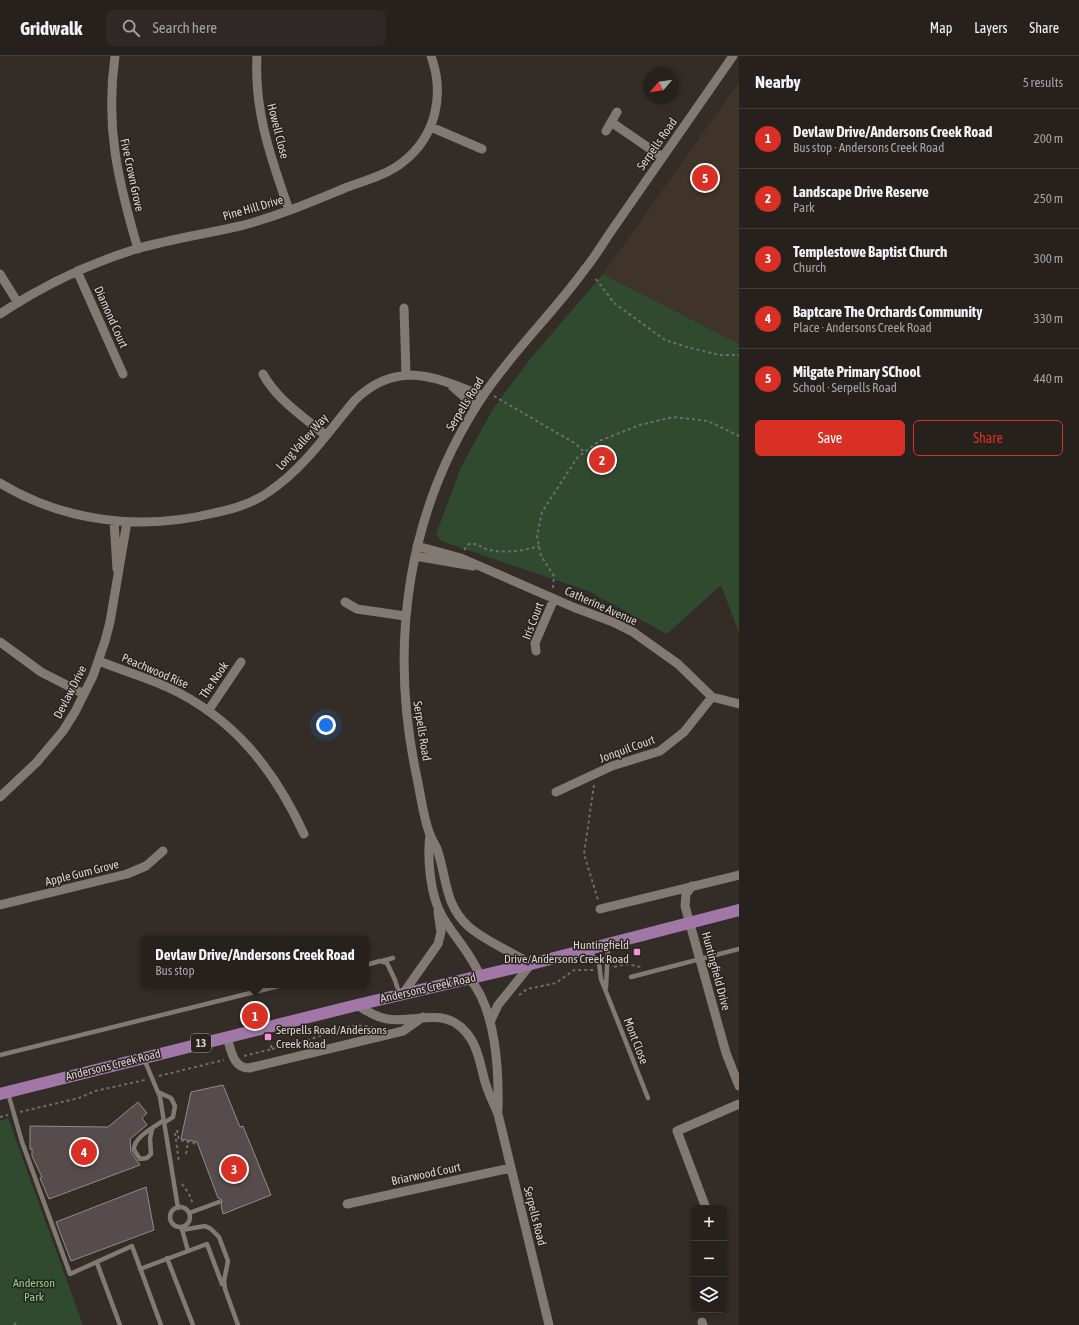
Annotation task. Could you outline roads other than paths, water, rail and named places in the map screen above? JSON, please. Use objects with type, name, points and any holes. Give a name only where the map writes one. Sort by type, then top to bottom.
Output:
[{"type":"main road","name":"Andersons Creek Road","points":[[4,1093],[144,1057],[531,964],[739,910]]},
{"type":"street","name":"Five Crown Grove","points":[[115,56],[111,111],[114,154],[122,194],[138,249]]},
{"type":"street","name":"Howell Close","points":[[257,56],[258,101],[264,137],[290,210]]},
{"type":"street","name":"Pine Hill Drive","points":[[0,314],[77,271],[138,249],[192,235],[239,226],[290,210],[397,167],[419,147],[431,127],[437,106],[438,94],[437,74],[431,56]]},
{"type":"street","name":"Serpells Road","points":[[531,964],[468,927],[450,904],[444,886],[437,849],[430,834],[406,717],[404,676],[405,616],[417,546],[429,505],[442,470],[456,441],[484,394],[509,360],[587,267],[733,56]]},
{"type":"street","points":[[606,131],[617,112]]},
{"type":"street","points":[[611,122],[662,158]]},
{"type":"street","points":[[431,127],[482,149]]},
{"type":"street","name":"Diamond Court","points":[[77,271],[123,374]]},
{"type":"street","points":[[0,274],[18,303]]},
{"type":"street","points":[[404,308],[406,374]]},
{"type":"street","points":[[263,374],[281,398],[325,435]]},
{"type":"street","name":"Long Valley Way","points":[[0,483],[43,505],[65,512],[127,522],[184,520],[243,505],[269,492],[296,469],[355,400],[367,389],[390,378],[406,374],[430,377],[451,385],[484,394]]},
{"type":"street","name":"Long Valley Way","points":[[451,385],[476,407]]},
{"type":"street","name":"Devlaw Drive","points":[[114,521],[117,574]]},
{"type":"street","name":"Devlaw Drive","points":[[0,797],[24,776],[63,731],[84,694],[99,661],[110,622],[127,522]]},
{"type":"street","name":"Catherine Avenue","points":[[417,546],[461,558],[613,622],[633,632],[678,664],[712,697],[739,704]]},
{"type":"street","name":"Catherine Avenue","points":[[415,556],[484,568]]},
{"type":"street","name":"Iris Court","points":[[536,651],[535,643],[553,598]]},
{"type":"street","points":[[345,602],[357,609],[405,616]]},
{"type":"street","points":[[0,642],[41,672],[84,694]]},
{"type":"street","name":"Peachwood Rise","points":[[99,661],[166,687],[208,710],[234,732],[265,766],[287,799],[304,834]]},
{"type":"street","name":"The Nook","points":[[208,710],[241,662]]},
{"type":"street","name":"Jonquil Court","points":[[556,792],[612,766],[660,751],[684,732],[712,697]]},
{"type":"street","name":"Serpells Road","points":[[401,995],[439,941],[441,929],[428,852],[430,834]]},
{"type":"street","name":"Apple Gum Grove","points":[[0,905],[136,871],[153,862],[163,851]]},
{"type":"street","points":[[600,909],[739,875]]},
{"type":"street","points":[[434,889],[444,886]]},
{"type":"street","name":"Huntingfield Drive","points":[[692,886],[686,894],[684,900],[726,1053],[739,1086]]},
{"type":"street","name":"Serpells Road","points":[[436,901],[442,915],[472,957],[475,977],[490,1022],[498,1073],[498,1114]]},
{"type":"street","points":[[490,1022],[498,1005],[531,964]]},
{"type":"street","name":"Serpells Road","points":[[357,1005],[372,1014],[388,1019],[424,1016],[435,1017],[451,1022],[470,1038],[477,1052],[488,1090],[498,1114],[549,1325]]},
{"type":"street","points":[[227,1037],[236,1063],[241,1067],[249,1068],[405,1030],[424,1016]]},
{"type":"street","points":[[705,1205],[677,1131],[739,1104]]},
{"type":"street","name":"Briarwood Court","points":[[347,1204],[511,1168]]},
{"type":"lane","name":"Mont Close","points":[[606,992],[608,944]]},
{"type":"lane","name":"Mont Close","points":[[587,949],[597,960],[601,969],[600,978],[648,1098]]},
{"type":"lane","points":[[631,977],[699,958],[739,949]]},
{"type":"lane","points":[[369,964],[394,958]]},
{"type":"lane","points":[[378,962],[385,962],[388,965],[401,995]]},
{"type":"lane","points":[[0,1055],[272,988]]},
{"type":"lane","points":[[144,1057],[158,1092],[178,1208]]},
{"type":"lane","points":[[152,1129],[150,1139],[151,1154],[147,1158],[139,1159],[134,1152],[134,1145],[152,1129],[173,1117],[175,1106],[171,1098],[158,1092]]},
{"type":"lane","points":[[4,1093],[70,1274],[132,1246],[162,1325]]},
{"type":"lane","points":[[189,1213],[219,1202]]},
{"type":"lane","points":[[189,1213],[184,1208],[178,1208],[171,1212],[168,1219],[174,1225],[182,1229],[205,1226],[220,1236],[228,1261],[224,1281],[225,1291]]},
{"type":"lane","points":[[182,1229],[188,1222],[189,1213]]},
{"type":"lane","points":[[182,1229],[188,1251]]},
{"type":"lane","points":[[140,1269],[207,1244],[238,1325]]},
{"type":"lane","points":[[167,1258],[193,1325]]},
{"type":"lane","points":[[97,1263],[120,1325]]},
{"type":"place","name":"Milgate Primary SChool","points":[[705,178]]},
{"type":"place","name":"Landscape Drive Reserve","points":[[602,460]]},
{"type":"place","name":"Huntingfield Drive/Andersons Creek Road","points":[[637,952]]},
{"type":"place","name":"Devlaw Drive/Andersons Creek Road","points":[[255,1016]]},
{"type":"place","name":"Serpells Road/Andersons Creek Road","points":[[268,1037]]},
{"type":"place","name":"Baptcare The Orchards Community","points":[[84,1152]]},
{"type":"place","name":"Templestowe Baptist Church","points":[[234,1169]]},
{"type":"park label","name":"Anderson Park","points":[[34,1290]]}]
